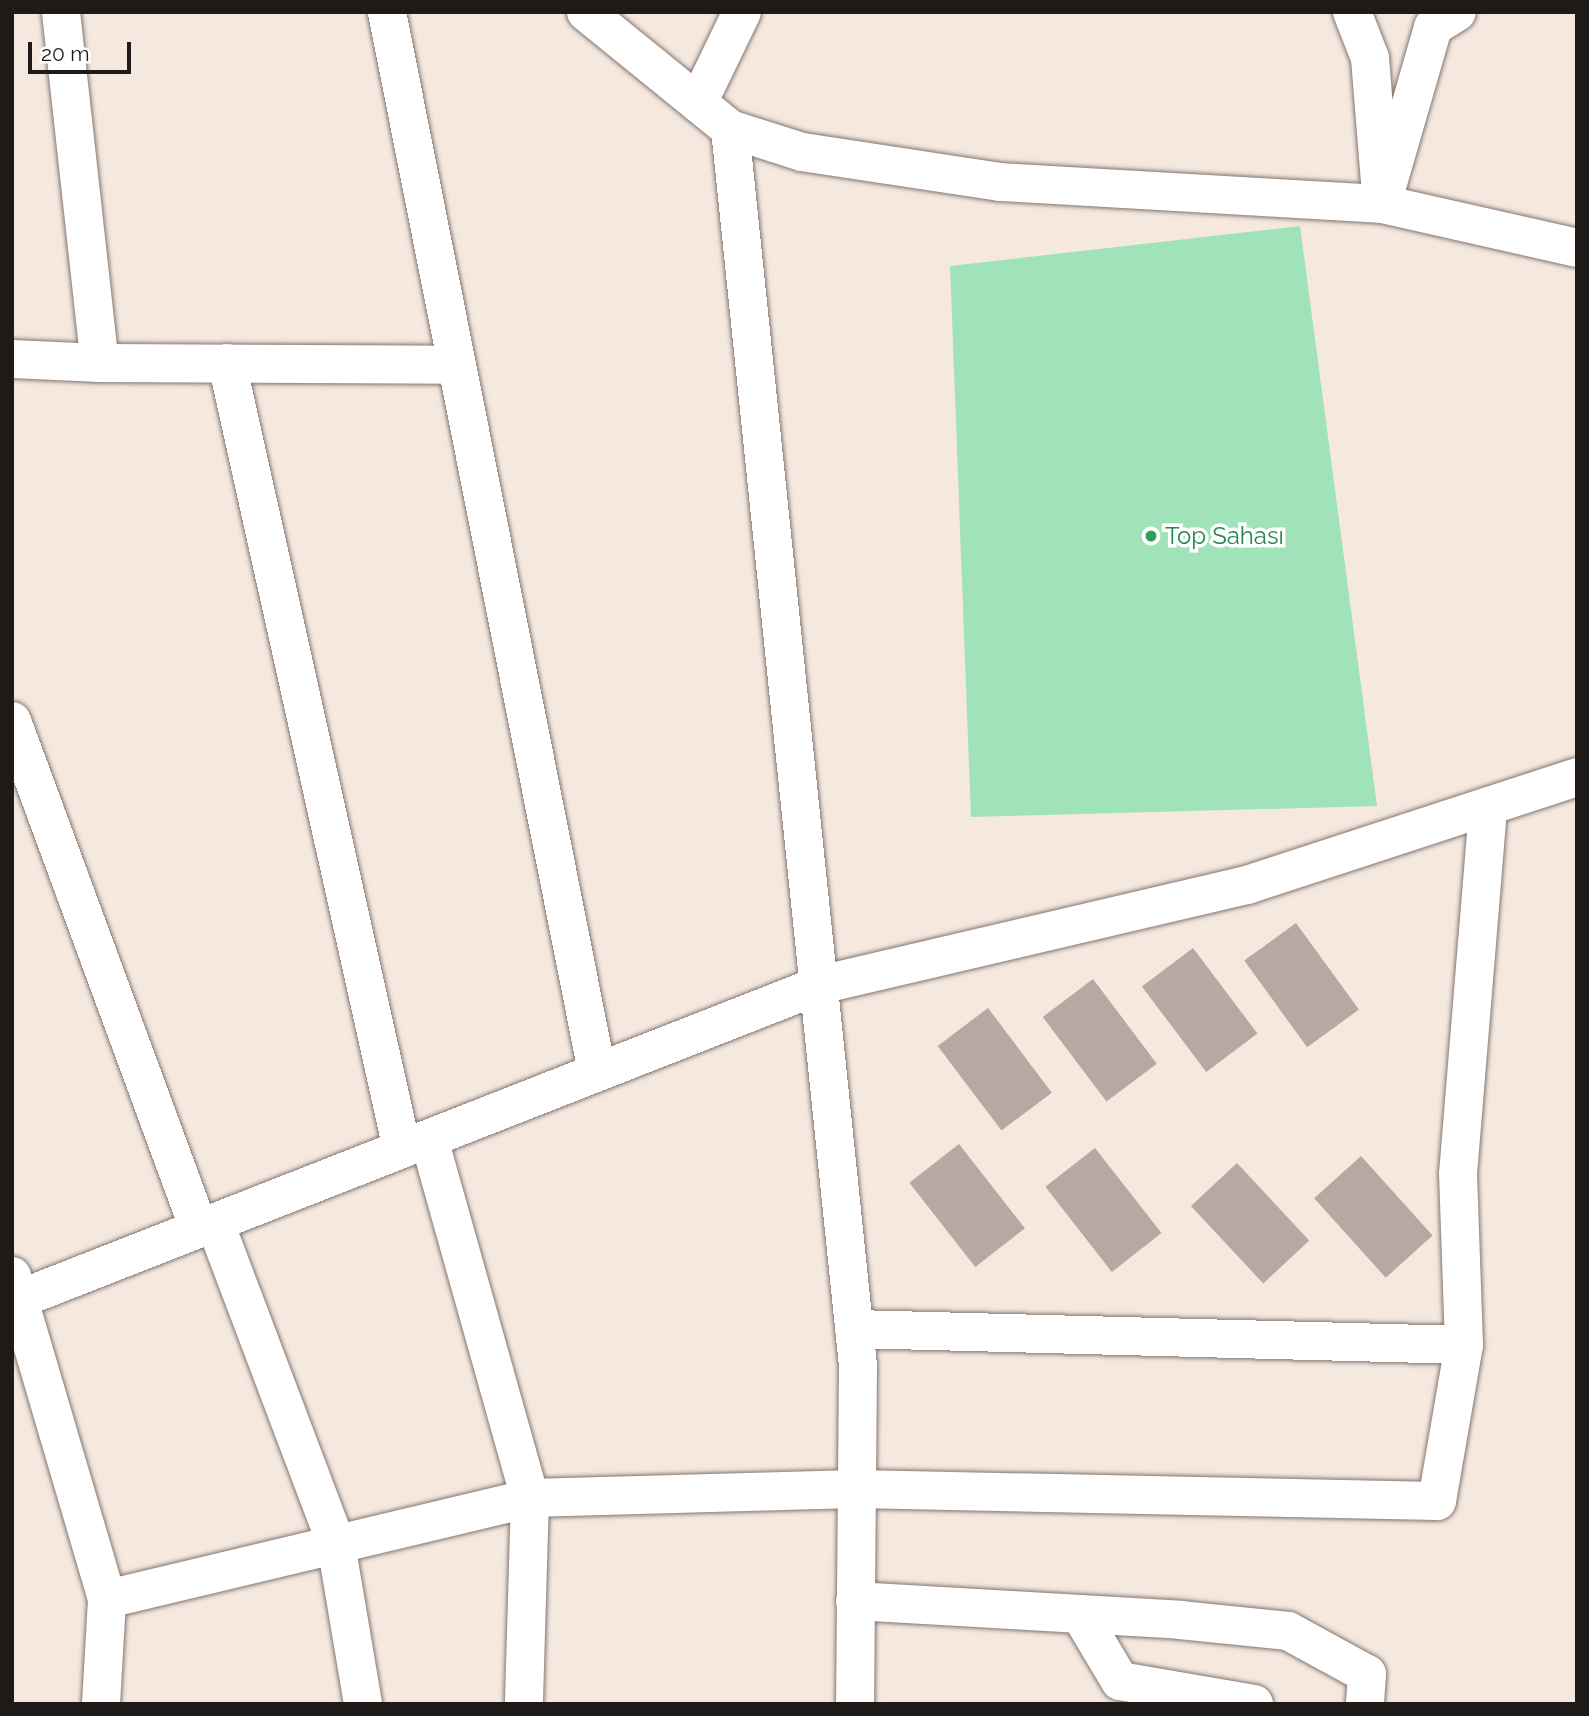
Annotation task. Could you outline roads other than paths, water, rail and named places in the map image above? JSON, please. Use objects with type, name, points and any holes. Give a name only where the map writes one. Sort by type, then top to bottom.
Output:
[{"type":"street","points":[[61,12],[100,363]]},
{"type":"street","points":[[387,12],[597,1072]]},
{"type":"street","points":[[586,12],[730,129],[802,152],[956,178],[1382,204],[1577,248]]},
{"type":"street","points":[[698,103],[742,12]]},
{"type":"street","points":[[1352,12],[1370,58],[1382,204]]},
{"type":"street","points":[[1382,204],[1433,27],[1457,12]]},
{"type":"street","points":[[730,129],[854,1329],[855,1704]]},
{"type":"street","points":[[12,359],[100,363],[457,365]]},
{"type":"street","points":[[227,363],[415,1144],[530,1498],[524,1704]]},
{"type":"street","points":[[12,721],[207,1226],[336,1544],[363,1704]]},
{"type":"street","points":[[101,1704],[107,1599],[15,1292],[207,1226],[820,985],[1247,885],[1577,777]]},
{"type":"street","points":[[107,1599],[530,1498],[856,1489],[1437,1501],[1464,1345],[1458,1174],[1488,806]]},
{"type":"street","points":[[854,1329],[1464,1345]]},
{"type":"street","points":[[855,1601],[1080,1614],[1287,1632],[1367,1674],[1365,1704]]},
{"type":"street","points":[[1080,1614],[1120,1681],[1254,1704]]},
{"type":"place","name":"Top Sahası","points":[[1151,536]]}]
